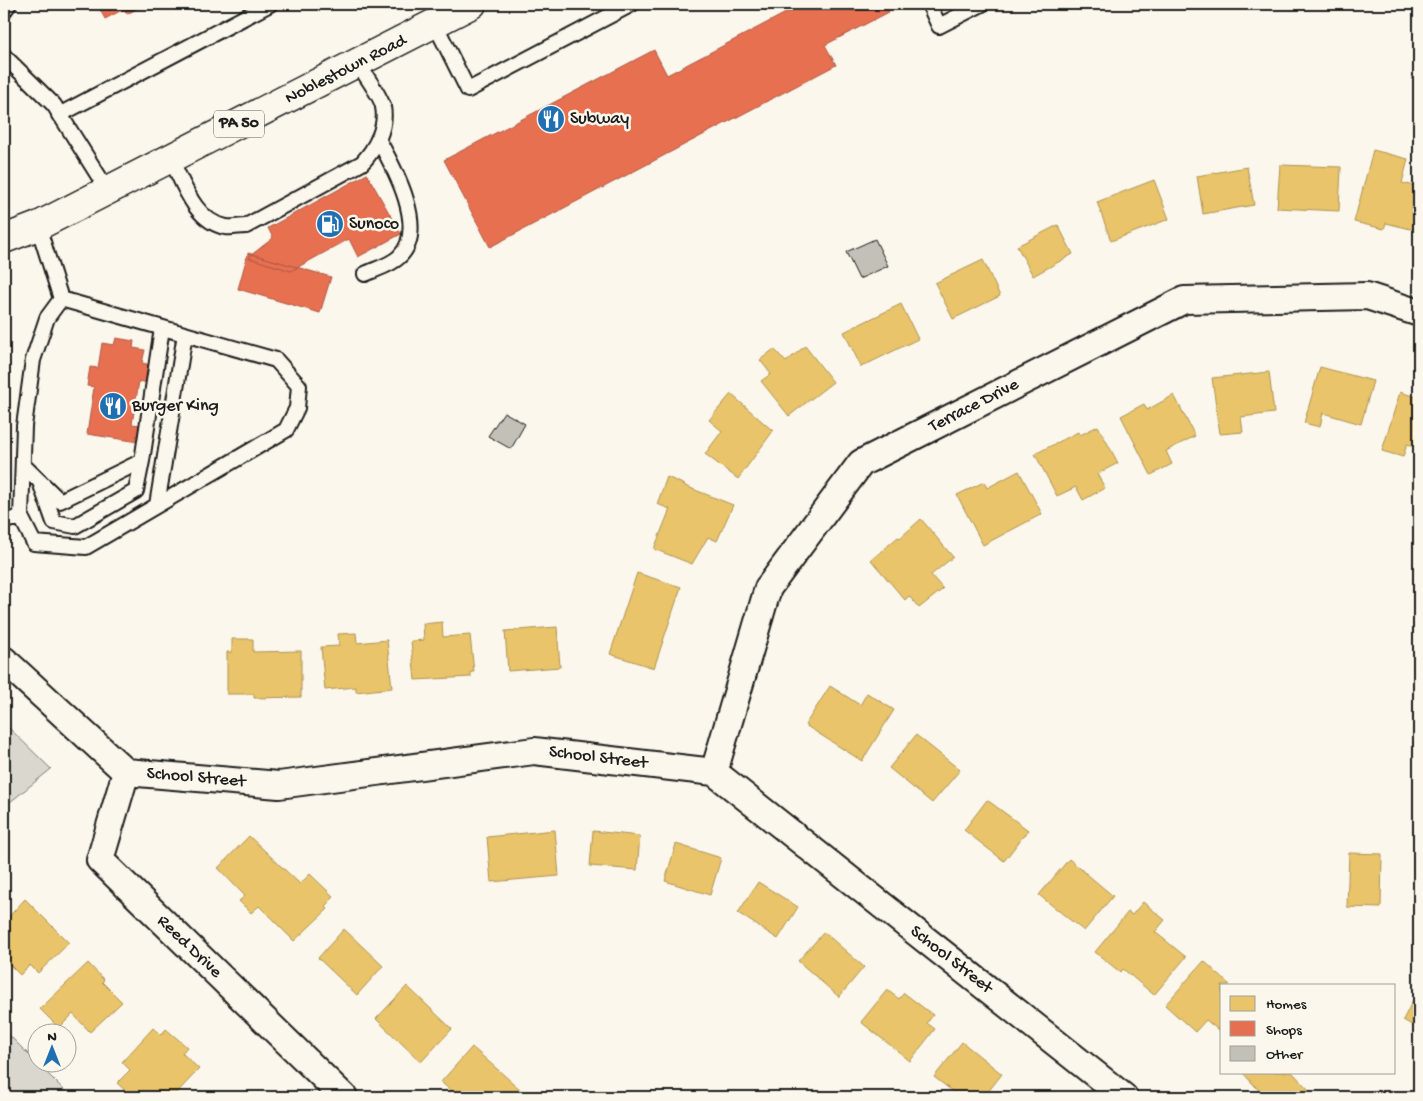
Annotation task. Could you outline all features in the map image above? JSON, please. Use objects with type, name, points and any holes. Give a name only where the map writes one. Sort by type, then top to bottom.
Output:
[{"type":"main road","name":"Noblestown Road","points":[[4,239],[38,226],[108,191],[472,4]]},
{"type":"street","name":"Terrace Drive","points":[[714,772],[768,588],[861,464],[1184,300],[1367,296],[1419,313]]},
{"type":"street","name":"School Street","points":[[4,660],[126,772],[280,785],[534,751],[714,772],[1124,1097]]},
{"type":"street","name":"Reed Drive","points":[[126,772],[100,860],[344,1097]]},
{"type":"lane","points":[[4,11],[8,4]]},
{"type":"lane","points":[[59,115],[270,4]]},
{"type":"lane","points":[[435,24],[468,90],[632,4]]},
{"type":"lane","points":[[929,4],[939,26],[982,4]]},
{"type":"lane","points":[[4,56],[54,104],[59,115],[108,191]]},
{"type":"lane","points":[[171,159],[199,211],[211,222],[226,227],[246,226],[362,163],[372,152],[384,125],[384,106],[358,64]]},
{"type":"lane","points":[[365,274],[399,257],[407,248],[411,235],[411,219],[402,188],[393,166],[378,139]]},
{"type":"lane","points":[[38,226],[61,299]]},
{"type":"lane","points":[[61,299],[276,360],[299,386],[297,408],[286,430],[86,548],[34,543],[21,517],[24,426],[33,360],[47,318],[61,299]]},
{"type":"lane","points":[[40,482],[54,522],[75,526],[136,491],[162,328]]},
{"type":"lane","points":[[157,506],[185,334]]},
{"type":"lane","points":[[23,465],[60,501],[142,461]]},
{"type":"lane","points":[[4,521],[21,517]]},
{"type":"shaded area","points":[[4,723],[51,769],[4,807]]},
{"type":"shaded area","points":[[4,1030],[28,1054],[28,1074],[48,1074],[71,1097],[4,1097]]},
{"type":"building: Homes","points":[[1373,150],[1408,159],[1402,183],[1419,187],[1419,231],[1386,223],[1384,229],[1354,222]]},
{"type":"building: Homes","points":[[1280,165],[1341,167],[1339,211],[1277,208]]},
{"type":"building: Homes","points":[[1247,167],[1254,205],[1203,214],[1197,176]]},
{"type":"building: Homes","points":[[1154,180],[1169,219],[1111,241],[1097,202]]},
{"type":"building: Homes","points":[[1058,225],[1073,254],[1033,276],[1017,246]]},
{"type":"building: Homes","points":[[983,260],[1000,296],[953,319],[935,283]]},
{"type":"building: Homes","points":[[901,304],[918,339],[861,367],[844,332]]},
{"type":"building: Homes","points":[[805,346],[833,382],[789,416],[761,381],[771,374],[760,360],[774,349],[786,362]]},
{"type":"building: Homes","points":[[1320,367],[1373,381],[1361,424],[1323,413],[1320,427],[1304,423]]},
{"type":"building: Homes","points":[[1269,372],[1274,413],[1241,417],[1243,432],[1220,434],[1212,378]]},
{"type":"building: Homes","points":[[1400,392],[1419,398],[1419,448],[1407,444],[1403,457],[1382,451]]},
{"type":"building: Homes","points":[[731,394],[773,431],[738,479],[705,454],[722,431],[709,420]]},
{"type":"building: Homes","points":[[1174,395],[1195,436],[1166,451],[1172,464],[1151,475],[1121,416],[1144,404],[1147,410]]},
{"type":"building: Homes","points":[[1098,426],[1118,463],[1097,474],[1105,488],[1083,500],[1076,487],[1057,496],[1035,454],[1078,432],[1080,435]]},
{"type":"building: Homes","points":[[1019,471],[1042,514],[983,545],[957,495],[984,482],[987,488]]},
{"type":"building: Homes","points":[[667,477],[733,505],[717,541],[708,537],[692,564],[654,549],[670,509],[657,504]]},
{"type":"building: Homes","points":[[921,519],[953,557],[931,575],[943,589],[919,608],[909,596],[905,600],[871,560]]},
{"type":"building: Homes","points":[[637,573],[681,587],[654,668],[610,654]]},
{"type":"building: Homes","points":[[442,622],[443,637],[470,635],[474,672],[471,672],[471,677],[415,680],[411,641],[424,640],[423,624]]},
{"type":"building: Homes","points":[[557,627],[560,667],[508,671],[505,631]]},
{"type":"building: Homes","points":[[356,633],[357,643],[387,640],[392,688],[356,692],[356,687],[325,690],[321,647],[339,646],[338,634]]},
{"type":"building: Homes","points":[[232,639],[253,639],[253,652],[301,651],[301,697],[254,698],[254,694],[227,694],[227,652],[232,652]]},
{"type":"building: Homes","points":[[830,686],[860,705],[867,693],[894,710],[862,761],[805,725]]},
{"type":"building: Homes","points":[[916,735],[960,770],[932,803],[889,768]]},
{"type":"building: Homes","points":[[987,800],[1028,830],[1004,861],[964,830]]},
{"type":"building: Homes","points":[[555,830],[559,876],[491,882],[487,837]]},
{"type":"building: Homes","points":[[593,831],[640,836],[637,870],[590,866]]},
{"type":"building: Homes","points":[[249,836],[300,884],[310,874],[334,897],[325,906],[328,909],[294,941],[259,906],[251,913],[239,901],[245,896],[218,868]]},
{"type":"building: Homes","points":[[676,844],[721,858],[710,895],[665,881]]},
{"type":"building: Homes","points":[[1349,853],[1382,854],[1381,908],[1347,907]]},
{"type":"building: Homes","points":[[1069,859],[1113,896],[1084,931],[1039,895]]},
{"type":"building: Homes","points":[[758,882],[798,907],[778,939],[738,913]]},
{"type":"building: Homes","points":[[25,899],[69,943],[38,973],[30,965],[20,975],[4,959],[4,922]]},
{"type":"building: Homes","points":[[1143,902],[1165,920],[1155,932],[1186,957],[1154,995],[1123,969],[1120,972],[1095,952],[1128,912],[1132,915]]},
{"type":"building: Homes","points":[[344,929],[383,966],[357,995],[318,958]]},
{"type":"building: Homes","points":[[824,932],[864,967],[839,997],[798,961]]},
{"type":"building: Homes","points":[[1204,961],[1229,984],[1220,984],[1220,1031],[1206,1020],[1195,1032],[1165,1005]]},
{"type":"building: Homes","points":[[88,963],[104,980],[102,982],[122,1002],[90,1032],[73,1014],[63,1024],[55,1024],[40,1009]]},
{"type":"building: Homes","points":[[407,986],[452,1029],[421,1062],[376,1019]]},
{"type":"building: Homes","points":[[1419,988],[1419,1029],[1403,1020]]},
{"type":"building: Homes","points":[[887,990],[899,999],[904,993],[933,1015],[927,1023],[935,1029],[910,1061],[861,1022]]},
{"type":"building: Homes","points":[[153,1028],[161,1035],[166,1029],[187,1047],[182,1053],[199,1069],[173,1097],[159,1097],[153,1092],[149,1097],[132,1097],[117,1083],[130,1070],[122,1062]]},
{"type":"building: Homes","points":[[962,1042],[1002,1074],[984,1097],[960,1097],[934,1077]]},
{"type":"building: Homes","points":[[472,1047],[522,1091],[517,1097],[458,1097],[441,1082]]},
{"type":"building: Homes","points":[[1244,1074],[1294,1074],[1310,1091],[1303,1097],[1265,1097]]},
{"type":"building: Shops","points":[[97,4],[146,4],[127,14],[124,9],[105,19]]},
{"type":"building: Shops","points":[[803,4],[885,4],[889,12],[825,45],[836,65],[490,247],[444,160],[654,50],[667,75]]},
{"type":"building: Shops","points":[[367,174],[401,234],[358,257],[349,239],[291,271],[249,258],[273,238],[268,228]]},
{"type":"building: Shops","points":[[248,253],[331,277],[320,313],[238,289]]},
{"type":"building: Shops","name":"Burger King","points":[[116,338],[134,341],[133,348],[145,350],[142,363],[151,365],[148,383],[139,381],[132,424],[141,425],[139,442],[87,434],[94,387],[87,386],[90,367],[98,368],[102,343],[114,345]]},
{"type":"building: Other","points":[[875,239],[888,266],[859,279],[846,252]]},
{"type":"building: Other","points":[[504,412],[525,424],[511,449],[488,436]]},
{"type":"place","name":"Subway","points":[[551,119]]},
{"type":"place","name":"Sunoco","points":[[330,224]]},
{"type":"place","name":"Burger King","points":[[113,406]]}]
